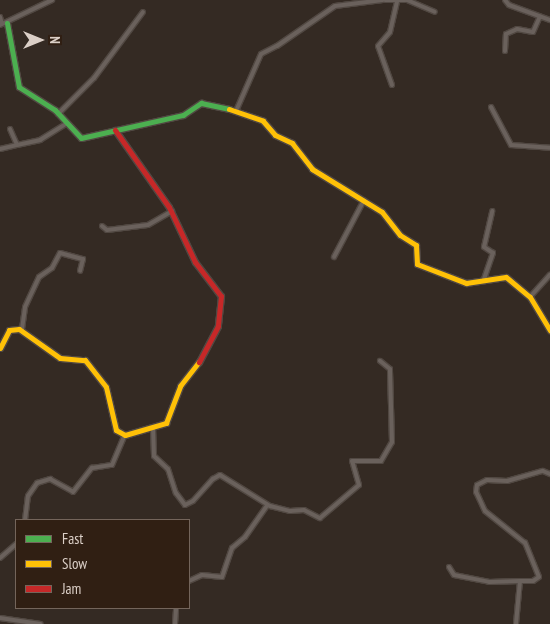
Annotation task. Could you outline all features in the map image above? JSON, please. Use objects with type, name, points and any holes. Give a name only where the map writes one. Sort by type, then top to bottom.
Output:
[{"type":"street","points":[[3,24],[52,0]]},
{"type":"street","points":[[236,111],[260,54],[277,46],[335,6],[384,0],[407,0],[435,12]]},
{"type":"street","points":[[505,0],[510,5],[550,20]]},
{"type":"street","points":[[392,85],[378,46],[391,29],[397,1]]},
{"type":"street","points":[[58,114],[94,78],[143,12]]},
{"type":"street","points":[[505,51],[506,34],[515,30],[534,32],[540,16]]},
{"type":"street","points":[[0,17],[19,86],[58,114],[66,124],[84,139],[183,115],[202,103],[236,111],[264,122],[275,135],[292,143],[312,169],[382,212],[400,235],[416,246],[417,264],[466,283],[506,277],[530,297],[550,330]]},
{"type":"street","points":[[491,107],[511,146],[550,148]]},
{"type":"street","points":[[0,149],[40,140],[66,124]]},
{"type":"street","points":[[10,129],[17,145]]},
{"type":"street","points":[[0,348],[10,330],[22,329],[60,358],[88,361],[106,387],[116,430],[125,435],[166,423],[180,386],[201,363],[213,340],[221,308],[220,292],[195,262],[172,211],[115,130]]},
{"type":"street","points":[[334,257],[364,200]]},
{"type":"street","points":[[102,226],[107,230],[148,225],[172,211]]},
{"type":"street","points":[[484,279],[494,253],[484,247],[492,211]]},
{"type":"street","points":[[22,329],[25,307],[39,278],[52,268],[60,253],[83,259],[80,271]]},
{"type":"street","points":[[530,297],[550,276]]},
{"type":"street","points":[[153,427],[154,456],[168,468],[183,504],[190,504],[213,479],[220,475],[267,504],[290,511],[304,510],[322,517],[358,485],[352,461],[382,460],[393,434],[390,369],[380,361]]},
{"type":"street","points":[[26,519],[28,496],[37,482],[50,479],[73,492],[92,468],[112,465],[125,435]]},
{"type":"street","points":[[449,567],[454,575],[489,582],[538,578],[525,543],[485,511],[476,492],[476,485],[487,480],[507,481],[543,471],[550,474]]},
{"type":"street","points":[[190,581],[202,575],[222,577],[232,548],[245,537],[267,504]]},
{"type":"street","points":[[0,558],[15,545]]},
{"type":"street","points":[[516,624],[520,580]]},
{"type":"street","points":[[174,624],[176,609]]},
{"type":"street","points":[[0,618],[41,624]]},
{"type":"traffic: fast","points":[[7,23],[19,87],[55,110],[81,138],[183,115],[201,103],[229,109]]},
{"type":"traffic: slow","points":[[229,109],[263,121],[275,135],[292,143],[312,169],[382,212],[400,235],[416,245],[417,264],[466,283],[506,277],[530,297],[550,330]]},
{"type":"traffic: slow","points":[[0,348],[9,330],[19,329],[60,358],[85,360],[106,387],[116,430],[125,435],[166,423],[180,386],[199,362]]},
{"type":"traffic: jam","points":[[115,130],[169,207],[195,262],[221,296],[218,326],[199,362]]}]
